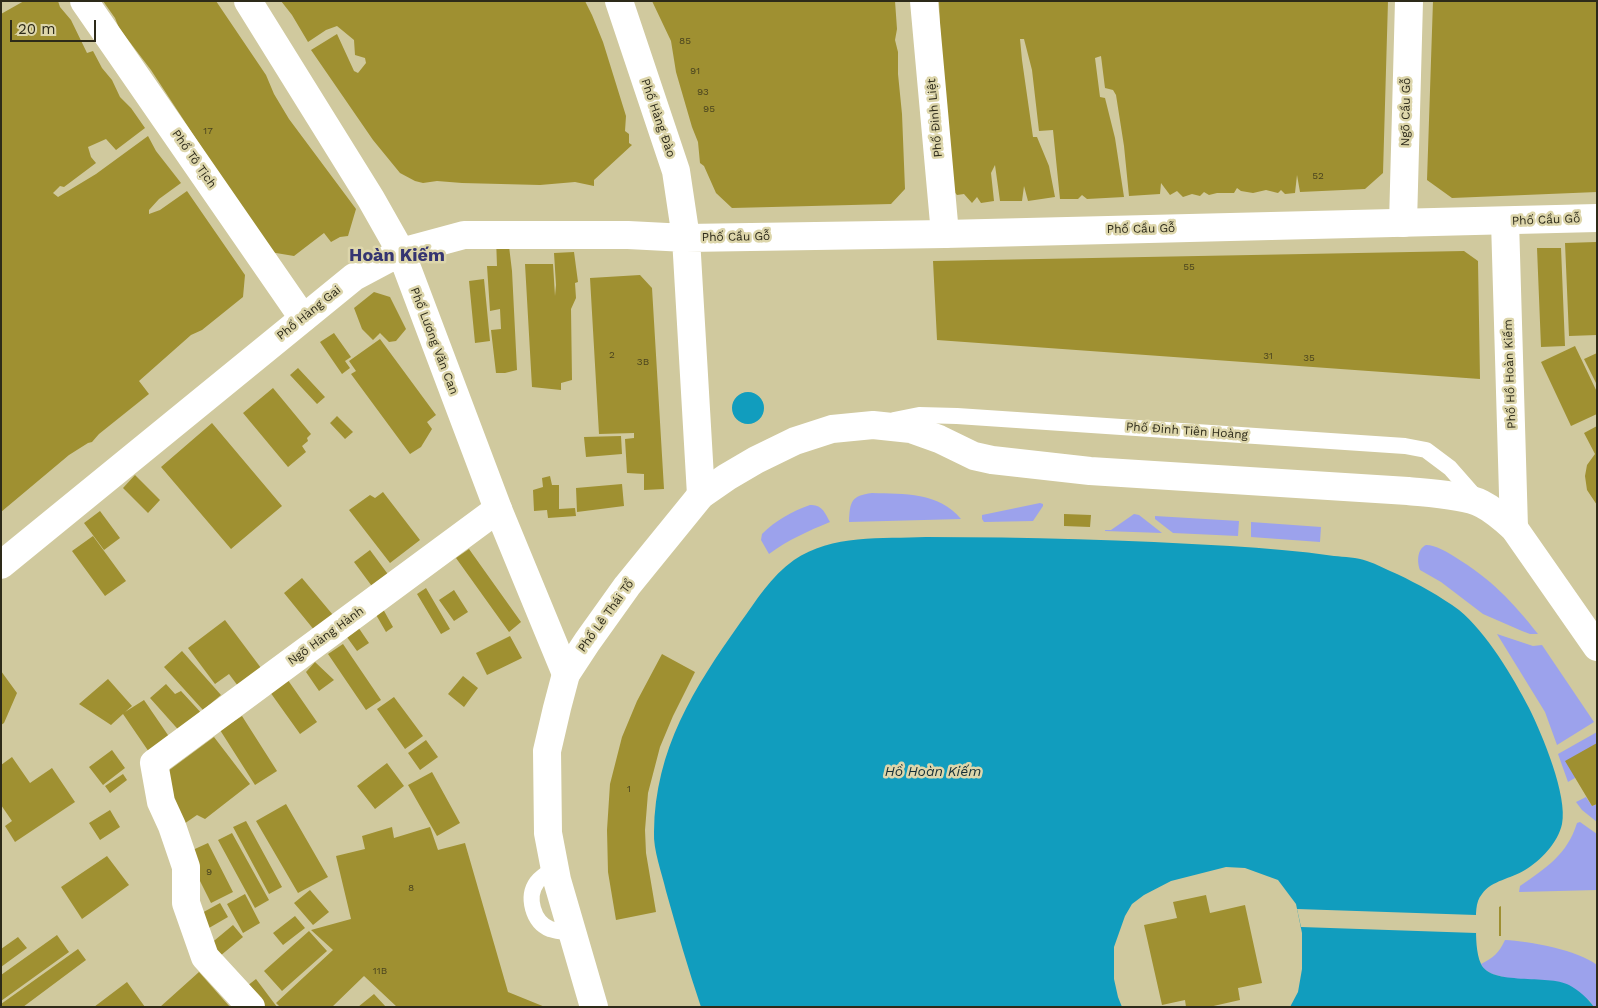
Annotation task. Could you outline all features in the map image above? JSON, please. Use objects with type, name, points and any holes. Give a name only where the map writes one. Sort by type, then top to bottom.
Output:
[{"type":"street","name":"Phố Tô Tịch","points":[[84,1],[302,318]]},
{"type":"street","name":"Phố Lương Văn Can","points":[[248,1],[371,199],[401,252],[498,509],[566,674]]},
{"type":"street","name":"Phố Hàng Đào","points":[[619,1],[676,171],[686,238]]},
{"type":"street","name":"Phố Đinh Liệt","points":[[924,1],[944,234]]},
{"type":"street","name":"Ngõ Cầu Gỗ","points":[[1403,223],[1409,1]]},
{"type":"street","name":"Phố Cầu Gỗ","points":[[686,238],[944,234],[1597,218]]},
{"type":"street","name":"Phố Hồ Hoàn Kiếm","points":[[1505,221],[1514,528]]},
{"type":"street","name":"Phố Hàng Gai","points":[[1,565],[354,277],[401,252],[464,235],[628,235],[686,238]]},
{"type":"street","points":[[686,238],[701,495]]},
{"type":"street","name":"Phố Đinh Tiên Hoàng","points":[[701,495],[748,464],[795,441],[832,429],[873,424],[912,430],[939,439],[974,456],[992,460],[1090,471],[1408,491],[1457,497],[1481,503],[1497,513],[1514,528],[1597,647]]},
{"type":"street","name":"Phố Lê Thái Tổ","points":[[594,1007],[572,934],[548,833],[547,751],[566,674],[627,586],[701,495]]},
{"type":"street","name":"Ngõ Hàng Hành","points":[[251,1007],[205,957],[186,903],[186,867],[172,826],[161,802],[154,763],[498,509]]},
{"type":"lane","name":"Phố Đinh Tiên Hoàng","points":[[873,424],[919,415],[957,416],[1405,446],[1426,450],[1450,468],[1481,503]]},
{"type":"shaded area","points":[[872,493],[920,496],[932,499],[952,510],[961,519],[849,522],[853,501],[860,496]]},
{"type":"shaded area","points":[[1040,503],[1043,506],[1033,521],[984,522],[982,519],[982,515]]},
{"type":"shaded area","points":[[810,505],[817,506],[825,512],[830,522],[798,536],[769,554],[761,540],[762,534],[784,517]]},
{"type":"shaded area","points":[[1134,514],[1139,515],[1162,533],[1105,531],[1111,530]]},
{"type":"shaded area","points":[[1155,516],[1239,521],[1238,536],[1173,533],[1155,519]]},
{"type":"shaded area","points":[[1251,522],[1321,527],[1320,542],[1251,537]]},
{"type":"shaded area","points":[[1426,545],[1445,551],[1480,574],[1510,601],[1538,634],[1530,634],[1483,614],[1441,582],[1420,570],[1418,556],[1421,549]]},
{"type":"shaded area","points":[[1497,634],[1533,646],[1542,645],[1594,722],[1557,745],[1545,712]]},
{"type":"shaded area","points":[[1597,732],[1597,743],[1575,778],[1568,782],[1558,754]]},
{"type":"shaded area","points":[[1586,797],[1592,806],[1597,804],[1597,822],[1582,810],[1576,802]]},
{"type":"shaded area","points":[[1580,822],[1597,834],[1597,890],[1519,892],[1520,886],[1547,867],[1568,844],[1577,823]]},
{"type":"shaded area","points":[[1505,940],[1540,944],[1566,951],[1597,965],[1597,1007],[1594,1007],[1589,1000],[1492,974],[1484,969],[1481,964],[1495,955]]},
{"type":"water","points":[[748,392],[754,393],[759,397],[763,402],[763,414],[759,419],[754,423],[748,424],[742,423],[737,419],[733,414],[732,408],[733,402],[737,397],[742,393]]},
{"type":"water","name":"Hồ Hoàn Kiếm","points":[[875,538],[1040,538],[1192,544],[1269,549],[1355,558],[1371,562],[1397,574],[1429,590],[1452,605],[1480,631],[1507,669],[1523,696],[1553,765],[1563,812],[1562,824],[1557,838],[1537,862],[1520,873],[1486,889],[1480,897],[1476,917],[1479,960],[1487,971],[1496,975],[1548,980],[1569,985],[1583,994],[1594,1007],[1290,1007],[1298,992],[1302,969],[1302,933],[1296,904],[1278,880],[1245,868],[1226,867],[1171,881],[1144,895],[1132,904],[1125,916],[1114,947],[1114,979],[1122,1007],[701,1007],[666,891],[654,839],[656,802],[661,773],[680,721],[707,671],[764,589],[794,560],[824,546],[841,542]]},
{"type":"pier","points":[[1297,909],[1476,915],[1476,933],[1301,927]]},
{"type":"building","points":[[24,1],[58,1],[60,7],[71,20],[87,53],[93,51],[102,68],[112,80],[120,97],[131,108],[145,128],[116,150],[106,139],[88,147],[91,157],[96,163],[64,187],[60,186],[53,193],[58,197],[96,174],[148,136],[156,151],[181,183],[159,199],[149,210],[149,214],[160,210],[187,191],[245,275],[243,297],[202,330],[191,335],[139,381],[149,394],[99,434],[92,442],[69,455],[1,512],[1,14]]},
{"type":"building","points":[[103,1],[216,1],[266,75],[274,94],[289,119],[356,209],[348,236],[340,237],[331,242],[324,233],[294,256],[270,252],[151,70],[119,28],[115,18]]},
{"type":"building","points":[[281,1],[585,1],[603,42],[626,116],[625,131],[629,134],[629,143],[632,145],[594,180],[594,186],[575,182],[540,185],[437,181],[423,183],[415,181],[400,173],[373,140],[311,50],[337,34],[354,71],[358,73],[366,63],[365,58],[355,55],[354,40],[337,26],[326,30],[308,42]]},
{"type":"building","points":[[652,1],[895,1],[897,29],[895,40],[898,52],[905,189],[891,204],[732,208],[716,193],[704,166],[700,163],[698,142],[676,72],[671,41]]},
{"type":"building","points":[[939,1],[1388,1],[1383,173],[1365,189],[1300,192],[1297,175],[1295,193],[1285,194],[1281,190],[1278,193],[1266,190],[1253,193],[1241,191],[1237,188],[1234,193],[1209,195],[1204,192],[1200,196],[1192,194],[1183,197],[1177,191],[1170,195],[1161,183],[1160,194],[1129,196],[1116,95],[1113,90],[1105,88],[1101,56],[1095,58],[1100,97],[1105,98],[1115,138],[1124,197],[1087,199],[1082,195],[1078,199],[1060,199],[1053,130],[1039,131],[1032,70],[1024,39],[1020,39],[1033,137],[1037,137],[1049,166],[1055,197],[1028,201],[1024,186],[1022,201],[1000,201],[995,165],[991,173],[994,201],[981,203],[977,197],[972,203],[964,194],[957,195],[946,183]]},
{"type":"building","points":[[1433,1],[1597,1],[1597,192],[1452,198],[1427,180]]},
{"type":"building","points":[[496,238],[508,238],[512,271],[517,370],[505,373],[496,373],[491,330],[501,329],[500,309],[490,311],[487,266],[497,266]]},
{"type":"building","points":[[1596,242],[1597,335],[1569,336],[1565,243]]},
{"type":"building","points":[[1537,248],[1561,248],[1565,346],[1541,347]]},
{"type":"building","points":[[1464,251],[1478,261],[1480,379],[937,340],[933,261]]},
{"type":"building","points":[[574,252],[578,282],[575,283],[576,298],[571,309],[572,380],[561,383],[561,390],[532,387],[525,264],[553,264],[555,296],[554,253]]},
{"type":"building","points":[[640,275],[652,288],[664,489],[644,490],[644,474],[627,473],[625,439],[634,438],[634,433],[599,434],[590,278]]},
{"type":"building","points":[[484,279],[490,341],[475,343],[469,281]]},
{"type":"building","points":[[374,292],[390,297],[406,329],[396,341],[389,342],[380,333],[373,340],[362,329],[354,308]]},
{"type":"building","points":[[334,333],[351,357],[345,361],[350,368],[342,374],[320,342]]},
{"type":"building","points":[[380,339],[436,415],[427,422],[432,429],[421,447],[410,454],[351,374],[356,371],[349,361]]},
{"type":"building","points":[[1575,346],[1597,392],[1597,414],[1571,426],[1541,362]]},
{"type":"building","points":[[1597,353],[1597,385],[1584,359]]},
{"type":"building","points":[[298,368],[325,397],[317,404],[290,375]]},
{"type":"building","points":[[273,388],[311,434],[307,438],[308,441],[302,446],[306,452],[288,467],[243,413]]},
{"type":"building","points":[[337,416],[353,432],[345,439],[330,423]]},
{"type":"building","points":[[212,423],[282,506],[231,549],[161,467]]},
{"type":"building","points":[[1597,426],[1597,505],[1587,490],[1585,476],[1587,465],[1595,454],[1584,433]]},
{"type":"building","points":[[621,436],[622,454],[586,457],[584,437]]},
{"type":"building","points":[[135,475],[160,500],[148,513],[123,488]]},
{"type":"building","points":[[550,476],[552,485],[559,485],[559,509],[575,508],[576,516],[548,518],[547,510],[534,511],[533,490],[543,487],[542,478]]},
{"type":"building","points":[[622,484],[624,506],[577,512],[576,488]]},
{"type":"building","points":[[383,492],[420,540],[390,563],[349,510],[370,495],[375,498]]},
{"type":"building","points":[[100,511],[120,538],[104,550],[84,523]]},
{"type":"building","points":[[1064,514],[1091,515],[1090,527],[1064,526]]},
{"type":"building","points":[[93,536],[126,581],[105,596],[72,551]]},
{"type":"building","points":[[469,549],[521,622],[509,632],[456,558]]},
{"type":"building","points":[[370,550],[390,577],[374,589],[354,562]]},
{"type":"building","points":[[302,578],[338,621],[319,636],[284,593]]},
{"type":"building","points":[[426,588],[450,629],[441,634],[417,594]]},
{"type":"building","points":[[454,590],[468,612],[454,621],[439,600]]},
{"type":"building","points":[[383,609],[393,627],[386,632],[375,613]]},
{"type":"building","points":[[225,620],[267,676],[244,694],[229,674],[215,684],[188,648]]},
{"type":"building","points":[[356,624],[369,643],[357,651],[344,633]]},
{"type":"building","points":[[510,636],[522,658],[487,675],[476,653]]},
{"type":"building","points":[[343,644],[381,700],[366,710],[328,654]]},
{"type":"building","points":[[182,651],[221,695],[203,710],[164,667]]},
{"type":"building","points":[[662,654],[695,672],[660,747],[648,793],[645,830],[646,853],[656,912],[616,920],[608,872],[607,830],[610,784],[622,737],[637,701]]},
{"type":"building","points":[[315,662],[334,680],[319,691],[306,672]]},
{"type":"building","points":[[1,671],[17,693],[4,723],[1,725]]},
{"type":"building","points":[[283,673],[317,722],[300,734],[265,685]]},
{"type":"building","points":[[463,676],[478,688],[464,707],[448,694]]},
{"type":"building","points":[[108,679],[132,706],[125,712],[144,700],[170,738],[149,752],[123,714],[111,725],[79,704]]},
{"type":"building","points":[[166,684],[175,694],[181,691],[204,716],[183,735],[150,698]]},
{"type":"building","points":[[394,697],[423,736],[405,749],[377,709]]},
{"type":"building","points":[[242,716],[277,771],[255,785],[220,730]]},
{"type":"building","points":[[214,737],[250,784],[205,819],[197,815],[181,826],[160,777]]},
{"type":"building","points":[[426,740],[438,757],[420,770],[408,753]]},
{"type":"building","points":[[1597,743],[1597,804],[1592,806],[1565,761]]},
{"type":"building","points":[[112,750],[125,768],[103,785],[89,767]]},
{"type":"building","points":[[12,757],[30,783],[52,768],[75,802],[15,842],[5,826],[12,821],[1,805],[1,765]]},
{"type":"building","points":[[387,763],[404,786],[375,809],[357,786]]},
{"type":"building","points":[[432,772],[460,823],[437,836],[408,785]]},
{"type":"building","points":[[123,774],[127,780],[110,793],[105,786]]},
{"type":"building","points":[[286,804],[328,877],[298,893],[256,821]]},
{"type":"building","points":[[110,810],[120,827],[100,840],[89,823]]},
{"type":"building","points":[[246,821],[282,887],[269,894],[233,827]]},
{"type":"building","points":[[392,827],[394,838],[430,827],[438,850],[465,843],[508,992],[545,1007],[397,1007],[364,976],[332,1007],[280,1007],[276,1003],[333,950],[311,930],[351,919],[336,856],[365,849],[362,836]]},
{"type":"building","points":[[232,833],[269,900],[255,908],[218,840]]},
{"type":"building","points":[[208,843],[233,892],[211,903],[186,853]]},
{"type":"building","points":[[107,856],[129,885],[82,919],[61,887]]},
{"type":"building","points":[[310,890],[329,912],[313,925],[294,903]]},
{"type":"building","points":[[245,894],[260,923],[243,933],[227,904]]},
{"type":"building","points":[[1206,895],[1210,913],[1245,905],[1262,983],[1238,988],[1240,1000],[1209,1007],[1186,1007],[1185,1000],[1162,1005],[1144,925],[1177,918],[1173,902]]},
{"type":"building","points":[[220,903],[228,917],[209,928],[200,914]]},
{"type":"building","points":[[1501,906],[1501,936],[1499,936],[1499,907]]},
{"type":"building","points":[[295,916],[305,928],[283,945],[273,933]]},
{"type":"building","points":[[233,925],[243,937],[220,956],[209,945]]},
{"type":"building","points":[[309,931],[327,951],[282,991],[264,971]]},
{"type":"building","points":[[57,935],[69,952],[1,1001],[1,975]]},
{"type":"building","points":[[18,937],[27,948],[1,967],[1,949]]},
{"type":"building","points":[[78,949],[86,960],[23,1007],[1,1007],[1,1004]]},
{"type":"building","points":[[199,972],[230,1007],[160,1007]]},
{"type":"building","points":[[256,979],[277,1007],[263,1007],[247,986]]},
{"type":"building","points":[[127,982],[145,1007],[94,1007]]},
{"type":"building","points":[[374,994],[386,1007],[358,1007]]},
{"type":"district","name":"Hoàn Kiếm","points":[[397,256]]}]
